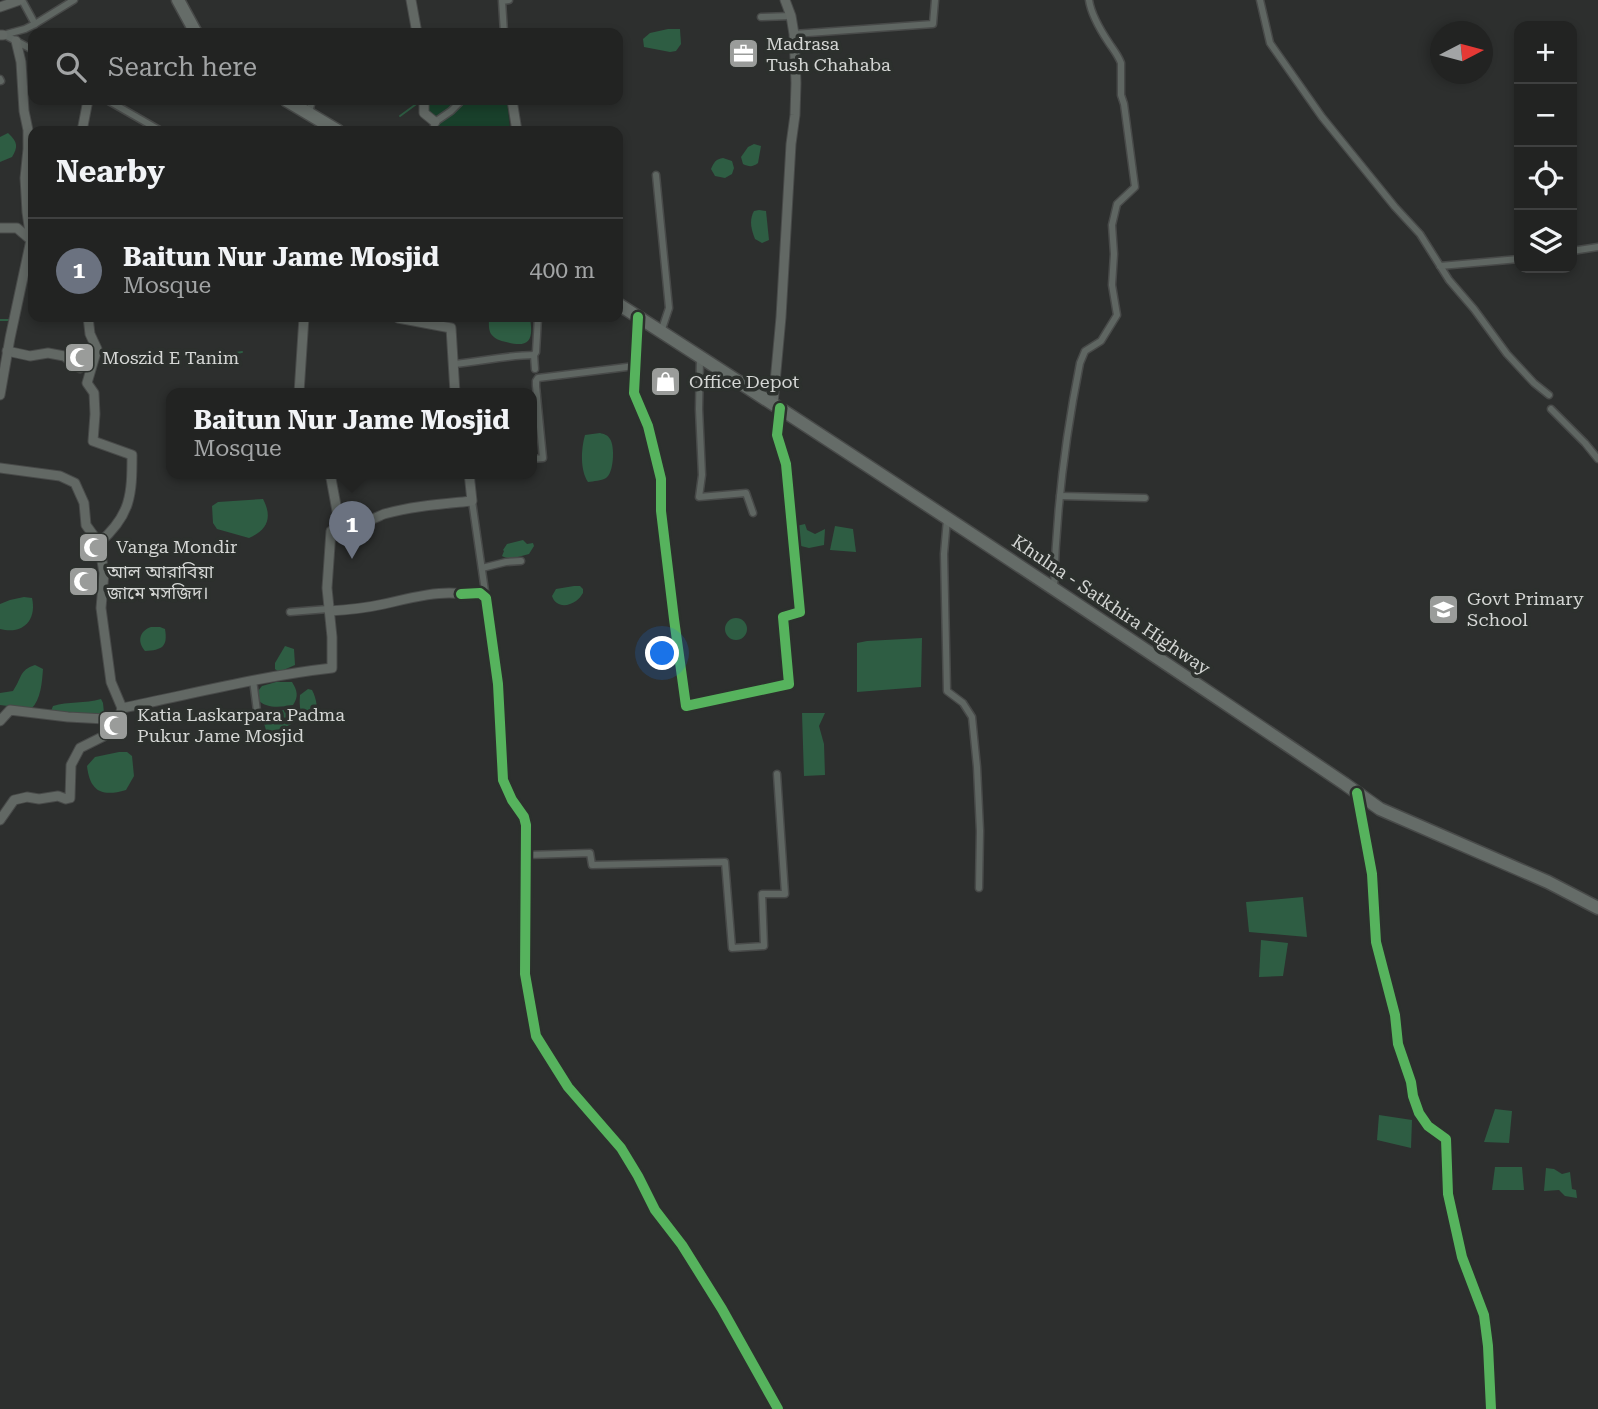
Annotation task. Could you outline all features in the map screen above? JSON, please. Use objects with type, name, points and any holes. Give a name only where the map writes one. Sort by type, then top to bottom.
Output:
[{"type":"highway","points":[[178,0],[193,28]]},
{"type":"highway","points":[[295,105],[330,126]]},
{"type":"highway","name":"Khulna - Satkhira Highway","points":[[623,307],[947,517],[1380,809],[1548,882],[1598,908]]},
{"type":"street","points":[[0,7],[21,0],[35,24]]},
{"type":"street","points":[[1,35],[25,29],[74,0]]},
{"type":"street","points":[[411,0],[416,28]]},
{"type":"street","points":[[504,28],[502,1],[509,0]]},
{"type":"street","points":[[638,317],[634,393],[648,426],[661,479],[661,511],[686,706],[789,684],[783,617],[800,612],[786,464],[777,435],[776,406],[796,83],[794,34],[785,0]]},
{"type":"street","points":[[794,34],[933,24],[934,0]]},
{"type":"street","points":[[1054,588],[1063,457],[1080,363],[1085,351],[1101,341],[1117,315],[1112,285],[1112,225],[1117,204],[1135,187],[1121,95],[1120,58],[1106,40],[1090,8],[1089,0]]},
{"type":"street","points":[[1260,0],[1270,43],[1321,117],[1420,234],[1449,280],[1507,354],[1549,395]]},
{"type":"street","points":[[761,17],[791,16]]},
{"type":"street","points":[[1,35],[28,47]]},
{"type":"street","points":[[16,41],[21,62],[28,130]]},
{"type":"street","points":[[83,126],[87,105]]},
{"type":"street","points":[[116,105],[152,126]]},
{"type":"street","points":[[309,113],[311,105]]},
{"type":"street","points":[[424,105],[424,113],[434,126],[457,105]]},
{"type":"street","points":[[513,105],[516,126]]},
{"type":"street","points":[[28,155],[24,178],[28,218]]},
{"type":"street","points":[[656,175],[669,308],[661,332]]},
{"type":"street","points":[[0,228],[17,228],[28,237]]},
{"type":"street","points":[[1577,250],[1598,247]]},
{"type":"street","points":[[0,395],[28,258]]},
{"type":"street","points":[[1440,266],[1514,259]]},
{"type":"street","points":[[89,322],[90,334],[97,349],[88,383],[94,393],[93,441],[132,455],[128,505],[120,521],[99,543]]},
{"type":"street","points":[[299,388],[304,322]]},
{"type":"street","points":[[421,322],[451,328],[455,388]]},
{"type":"street","points":[[535,369],[538,322]]},
{"type":"street","points":[[8,351],[30,356],[48,353],[64,356],[80,368]]},
{"type":"street","points":[[453,364],[534,355]]},
{"type":"street","points":[[700,357],[702,475],[699,497],[746,493],[753,513]]},
{"type":"street","points":[[536,388],[538,378],[635,366]]},
{"type":"street","points":[[537,396],[543,458],[537,459]]},
{"type":"street","points":[[1551,409],[1598,459]]},
{"type":"street","points":[[0,468],[60,476],[75,483],[84,503],[86,525],[99,543],[104,573],[101,608],[111,682],[122,708],[119,718],[108,719],[56,717],[10,710],[0,722]]},
{"type":"street","points":[[331,479],[340,527]]},
{"type":"street","points":[[470,479],[498,684],[503,780],[524,817],[527,855],[525,974],[536,1036],[568,1087],[621,1148],[656,1210],[682,1245],[722,1309],[778,1409]]},
{"type":"street","points":[[1060,496],[1145,498]]},
{"type":"street","points":[[122,708],[253,680],[332,668],[327,588],[331,531],[397,512],[472,501]]},
{"type":"street","points":[[947,517],[944,554],[947,691],[963,703],[972,717],[980,831],[979,888]]},
{"type":"street","points":[[482,568],[521,561]]},
{"type":"street","points":[[290,612],[383,604],[418,596],[454,593],[480,593],[486,598]]},
{"type":"street","points":[[253,680],[257,711]]},
{"type":"street","points":[[0,820],[14,800],[27,797],[70,798],[72,765],[80,748],[104,736],[108,719]]},
{"type":"street","points":[[492,751],[501,750]]},
{"type":"street","points":[[527,855],[590,853],[592,865],[725,862],[732,948],[764,946],[762,894],[785,894],[777,774]]},
{"type":"street","points":[[1357,793],[1372,874],[1376,942],[1395,1016],[1398,1044],[1412,1082],[1413,1096],[1419,1113],[1428,1126],[1446,1139],[1448,1194],[1462,1257],[1484,1315],[1491,1409]]},
{"type":"shaded area","points":[[680,29],[681,44],[676,51],[644,47],[643,39],[650,33]]},
{"type":"shaded area","points":[[428,105],[507,105],[510,126],[431,126]]},
{"type":"shaded area","points":[[8,133],[14,139],[15,150],[12,157],[0,162],[0,137]]},
{"type":"shaded area","points":[[754,144],[761,146],[758,163],[747,166],[743,164],[741,157],[748,147]]},
{"type":"shaded area","points":[[723,158],[732,161],[734,168],[732,174],[725,178],[715,176],[711,169],[716,161]]},
{"type":"shaded area","points":[[754,211],[766,211],[769,240],[762,243],[755,239],[751,225]]},
{"type":"shaded area","points":[[489,322],[530,322],[530,338],[520,344],[498,340],[490,332]]},
{"type":"shaded area","points":[[600,433],[612,442],[612,465],[606,478],[588,482],[582,459],[585,435]]},
{"type":"shaded area","points":[[263,499],[268,518],[264,527],[249,538],[217,529],[213,523],[212,506],[218,502]]},
{"type":"shaded area","points":[[805,524],[807,530],[815,534],[825,529],[824,545],[809,548],[801,546],[796,526]]},
{"type":"shaded area","points":[[835,526],[853,529],[856,552],[830,550]]},
{"type":"shaded area","points":[[523,540],[527,544],[533,543],[529,554],[512,558],[502,556],[507,544]]},
{"type":"shaded area","points":[[574,586],[583,589],[576,601],[565,605],[558,604],[553,599],[556,589]]},
{"type":"shaded area","points":[[24,597],[32,598],[33,606],[27,624],[15,630],[0,629],[0,604]]},
{"type":"shaded area","points":[[736,618],[744,621],[747,629],[744,637],[736,640],[728,637],[725,629],[728,621]]},
{"type":"shaded area","points":[[151,627],[165,629],[166,640],[160,648],[145,651],[140,637]]},
{"type":"shaded area","points":[[922,638],[921,687],[857,692],[857,643]]},
{"type":"shaded area","points":[[285,646],[294,649],[295,665],[279,672],[275,669],[275,663]]},
{"type":"shaded area","points":[[35,665],[43,669],[37,701],[31,709],[0,705],[0,693],[13,691],[23,672]]},
{"type":"shaded area","points":[[276,682],[292,682],[297,693],[293,705],[270,706],[258,700],[258,691],[262,686]]},
{"type":"shaded area","points":[[308,689],[312,690],[317,705],[316,720],[312,723],[307,723],[300,707],[300,695]]},
{"type":"shaded area","points":[[101,699],[104,713],[98,718],[51,711],[53,706],[59,704]]},
{"type":"shaded area","points":[[294,709],[295,722],[285,728],[266,730],[263,720],[265,714]]},
{"type":"shaded area","points":[[802,713],[825,713],[819,726],[824,744],[825,775],[804,776]]},
{"type":"shaded area","points":[[127,752],[132,756],[134,776],[126,790],[110,793],[94,787],[87,766],[95,757]]},
{"type":"shaded area","points":[[1303,897],[1307,937],[1249,932],[1246,902]]},
{"type":"shaded area","points":[[1261,940],[1288,943],[1283,976],[1259,977]]},
{"type":"shaded area","points":[[1495,1109],[1512,1111],[1509,1143],[1484,1142]]},
{"type":"shaded area","points":[[1379,1115],[1412,1120],[1411,1148],[1377,1140]]},
{"type":"shaded area","points":[[1495,1167],[1522,1167],[1524,1190],[1492,1190]]},
{"type":"shaded area","points":[[1546,1168],[1562,1174],[1570,1172],[1572,1189],[1576,1190],[1577,1198],[1565,1196],[1559,1190],[1544,1191]]},
{"type":"waterway","points":[[400,116],[415,105]]},
{"type":"waterway","points":[[0,320],[9,320]]},
{"type":"waterway","points":[[218,356],[242,352]]},
{"type":"cycle path","points":[[638,317],[634,393],[648,426],[661,479],[661,511],[686,706],[789,684],[783,617],[800,612],[786,464],[777,435],[780,408]]},
{"type":"cycle path","points":[[461,594],[480,593],[486,598],[498,684],[503,780],[526,825],[525,974],[536,1036],[568,1087],[621,1148],[655,1210],[682,1245],[722,1309],[778,1409]]},
{"type":"cycle path","points":[[1357,793],[1372,874],[1376,942],[1395,1015],[1398,1044],[1419,1113],[1428,1126],[1446,1139],[1448,1194],[1462,1257],[1484,1315],[1491,1409]]},
{"type":"place","name":"Madrasa Tush Chahaba","points":[[743,54]]},
{"type":"place","name":"Moszid E Tanim","points":[[79,358]]},
{"type":"place","name":"Office Depot","points":[[666,382]]},
{"type":"place","name":"Vanga Mondir","points":[[93,547]]},
{"type":"place","name":"Baitun Nur Jame Mosjid","points":[[352,559]]},
{"type":"place","name":"আল আরাবিয়া জামে মসজিদ।","points":[[84,582]]},
{"type":"place","name":"Govt Primary School","points":[[1444,609]]},
{"type":"place","name":"Katia Laskarpara Padma Pukur Jame Mosjid","points":[[114,725]]}]
